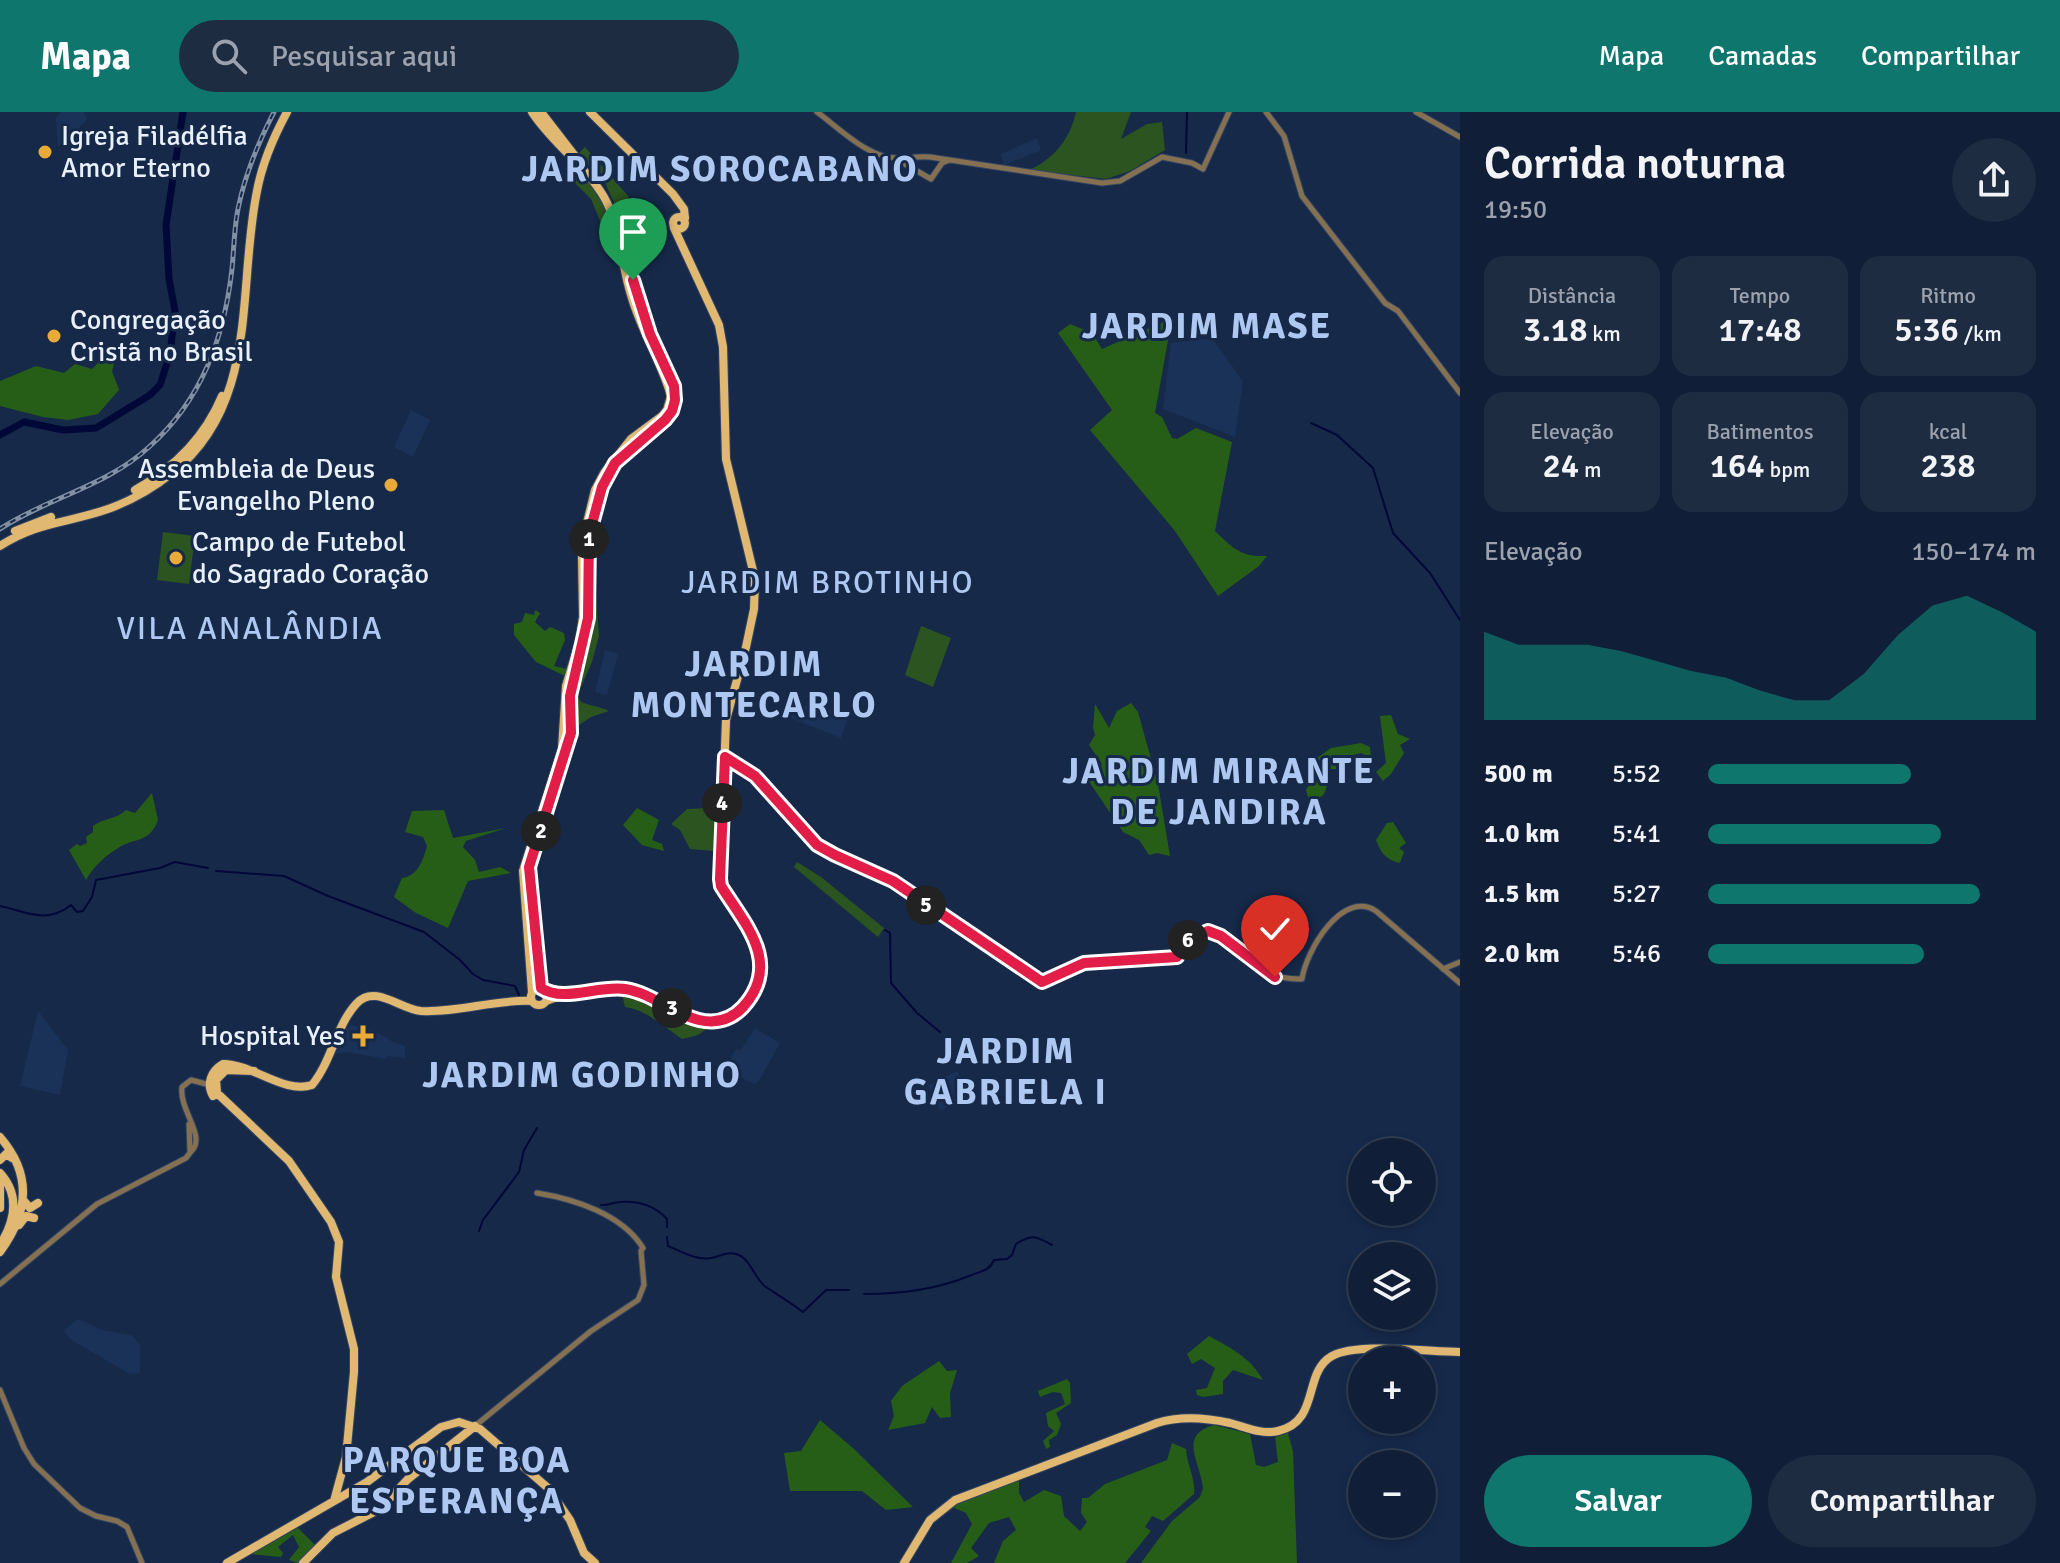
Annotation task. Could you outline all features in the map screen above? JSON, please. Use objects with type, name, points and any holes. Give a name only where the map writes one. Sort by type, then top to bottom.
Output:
[{"type":"main road","points":[[160,478],[209,423],[226,388],[232,369],[252,195],[260,165],[285,112]]},
{"type":"main road","points":[[256,194],[285,112]]},
{"type":"main road","points":[[532,112],[546,133],[593,181],[606,201],[632,300],[671,396],[662,416],[631,439],[604,473],[595,490],[587,523],[582,557],[583,617],[566,686],[562,749],[523,871],[538,995]]},
{"type":"main road","points":[[538,995],[529,867],[571,733],[570,696],[588,618],[589,535],[602,487],[615,463],[665,420],[675,400],[668,371],[643,315],[608,195],[596,176],[573,154],[541,112]]},
{"type":"main road","points":[[334,1501],[343,1476],[353,1394],[354,1349],[337,1287],[339,1242],[331,1222],[289,1161],[221,1098],[212,1085],[224,1067],[254,1071],[292,1086],[312,1085],[355,1005],[370,996],[383,997],[412,1010],[426,1011],[520,1000],[538,995],[625,989],[651,997],[689,1017],[714,1022],[733,1016],[748,1001],[758,983],[759,952],[756,940],[721,886],[720,879],[726,720],[749,634],[755,579],[726,459],[723,347],[719,325],[683,248],[678,210],[665,188],[590,112]]},
{"type":"main road","points":[[0,543],[38,520],[101,506],[160,478],[184,463],[211,430],[238,364],[260,165]]},
{"type":"main road","points":[[0,1137],[10,1149],[20,1173],[23,1200],[0,1245]]},
{"type":"main road","points":[[0,1160],[8,1155],[20,1173]]},
{"type":"main road","points":[[0,1173],[14,1199],[0,1252]]},
{"type":"main road","points":[[0,1181],[0,1208]]},
{"type":"main road","points":[[23,1200],[30,1208],[38,1203]]},
{"type":"main road","points":[[8,1231],[26,1216],[34,1218]]},
{"type":"main road","points":[[904,1563],[930,1520],[955,1500],[1157,1423],[1170,1419],[1214,1420],[1270,1432],[1288,1427],[1300,1418],[1309,1405],[1319,1370],[1327,1360],[1339,1353],[1371,1349],[1460,1352]]},
{"type":"main road","points":[[227,1563],[355,1489],[441,1427],[459,1422],[475,1426],[548,1488],[570,1520],[584,1553],[595,1563]]},
{"type":"main road","points":[[303,1563],[331,1534],[380,1509],[408,1479],[475,1426]]},
{"type":"main road","points":[[343,1476],[347,1485],[355,1489]]},
{"type":"street","points":[[817,112],[870,150],[901,159],[928,179],[933,178],[942,163],[952,160]]},
{"type":"street","points":[[901,159],[930,157],[1102,183],[1120,181],[1162,157],[1192,163],[1203,169],[1229,112]]},
{"type":"street","points":[[1266,112],[1284,136],[1302,196],[1391,307],[1398,311],[1460,393]]},
{"type":"street","points":[[1416,112],[1460,137]]},
{"type":"street","points":[[912,167],[911,159],[916,156]]},
{"type":"street","points":[[930,157],[937,163],[937,172]]},
{"type":"street","points":[[725,757],[755,776],[817,845],[887,878],[1042,982],[1084,963],[1177,957],[1188,940],[1212,931],[1267,973],[1283,979],[1302,979],[1308,957],[1321,936],[1341,913],[1355,905],[1362,905],[1376,911],[1460,983]]},
{"type":"street","points":[[1443,969],[1460,962]]},
{"type":"street","points":[[0,1284],[97,1204],[179,1163],[193,1150],[196,1136],[181,1097],[182,1087],[191,1080],[212,1085]]},
{"type":"street","points":[[475,1426],[591,1331],[638,1300],[644,1285],[642,1249],[634,1233],[574,1200],[537,1193]]},
{"type":"street","points":[[0,1390],[24,1448],[34,1464],[80,1508],[127,1527],[142,1563]]},
{"type":"shaded area","points":[[60,112],[84,112],[87,119],[58,147],[56,118]]},
{"type":"shaded area","points":[[1037,138],[1041,150],[1004,165],[1001,154]]},
{"type":"shaded area","points":[[1212,338],[1243,381],[1235,437],[1163,409],[1171,343]]},
{"type":"shaded area","points":[[411,410],[430,420],[413,457],[394,447]]},
{"type":"shaded area","points":[[605,650],[618,654],[607,695],[595,692]]},
{"type":"shaded area","points":[[790,702],[849,715],[841,738],[788,717]]},
{"type":"shaded area","points":[[38,1011],[68,1050],[60,1095],[20,1086]]},
{"type":"shaded area","name":"Hospital Yes","points":[[351,1025],[373,1030],[405,1046],[405,1058],[387,1056],[386,1059],[346,1052],[335,1054]]},
{"type":"shaded area","points":[[755,1028],[780,1043],[759,1081],[754,1084],[725,1069],[735,1050],[741,1050]]},
{"type":"shaded area","points":[[957,1071],[968,1090],[964,1092],[966,1098],[940,1111],[928,1085]]},
{"type":"shaded area","points":[[78,1319],[103,1330],[132,1335],[140,1346],[140,1373],[130,1374],[73,1341],[63,1331]]},
{"type":"green space","points":[[1076,112],[1131,112],[1121,139],[1147,124],[1162,122],[1165,150],[1130,171],[1106,179],[1029,170],[1060,147],[1070,131]]},
{"type":"green space","points":[[585,147],[629,197],[622,203],[632,214],[623,222],[605,183],[578,154]]},
{"type":"green space","points":[[578,174],[589,183],[604,206],[614,232],[622,274],[591,199],[574,182]]},
{"type":"green space","points":[[1172,318],[1155,413],[1162,417],[1172,438],[1177,439],[1196,428],[1232,442],[1215,531],[1238,550],[1250,555],[1267,556],[1259,566],[1218,596],[1175,531],[1090,430],[1112,410],[1058,333],[1070,324],[1092,333],[1102,349]]},
{"type":"green space","points":[[107,354],[117,354],[112,371],[119,390],[98,414],[68,420],[0,406],[0,381],[36,366],[64,373],[75,364],[92,369]]},
{"type":"green space","name":"Campo de Futebol do Sagrado Coração","points":[[163,532],[195,536],[189,584],[157,580]]},
{"type":"green space","points":[[592,540],[599,636],[578,694],[580,701],[609,711],[591,717],[573,729],[572,697],[591,626]]},
{"type":"green space","points":[[535,610],[540,613],[535,622],[545,631],[550,627],[564,633],[565,640],[554,666],[567,669],[565,676],[536,662],[514,635],[514,624],[522,622],[525,613],[534,615]]},
{"type":"green space","points":[[921,626],[951,638],[933,687],[905,675]]},
{"type":"green space","points":[[1131,703],[1138,712],[1158,784],[1170,856],[1149,855],[1139,840],[1123,832],[1088,780],[1102,764],[1089,745],[1095,735],[1095,704],[1109,728],[1117,711]]},
{"type":"green space","points":[[1391,715],[1398,734],[1410,739],[1400,745],[1404,753],[1383,781],[1376,772],[1386,763],[1380,716]]},
{"type":"green space","points":[[1361,743],[1370,747],[1371,758],[1361,753],[1345,757],[1336,769],[1329,769],[1323,795],[1319,798],[1308,797],[1306,790],[1316,772],[1307,765],[1331,748]]},
{"type":"green space","points":[[152,793],[158,820],[154,828],[146,837],[108,855],[86,880],[69,850],[77,844],[87,843],[86,837],[93,832],[93,826],[97,823],[126,810],[135,813]]},
{"type":"green space","points":[[637,808],[659,820],[652,840],[662,844],[664,851],[642,845],[623,825]]},
{"type":"green space","points":[[709,808],[717,811],[713,851],[690,849],[680,830],[671,824],[687,809]]},
{"type":"green space","points":[[444,810],[453,838],[506,828],[466,841],[463,847],[475,860],[479,872],[500,867],[511,873],[468,881],[448,928],[416,913],[394,897],[402,878],[408,877],[419,866],[427,846],[423,837],[405,832],[412,811]]},
{"type":"green space","points":[[1393,822],[1406,843],[1399,848],[1404,852],[1400,863],[1385,855],[1376,840],[1387,823]]},
{"type":"green space","points":[[797,862],[821,877],[884,928],[878,937],[794,867]]},
{"type":"green space","points":[[621,990],[646,997],[711,1026],[698,1035],[682,1039],[648,1015],[625,1007]]},
{"type":"green space","points":[[1209,1336],[1246,1359],[1263,1380],[1233,1370],[1223,1381],[1223,1394],[1197,1395],[1196,1390],[1207,1388],[1215,1368],[1201,1359],[1192,1364],[1187,1354]]},
{"type":"green space","points":[[939,1361],[947,1371],[957,1370],[950,1393],[951,1417],[940,1418],[932,1407],[925,1423],[888,1430],[894,1416],[891,1401],[902,1386]]},
{"type":"green space","points":[[1067,1379],[1071,1403],[1056,1413],[1061,1424],[1057,1435],[1049,1440],[1050,1447],[1046,1449],[1043,1441],[1054,1431],[1048,1426],[1046,1413],[1065,1404],[1061,1393],[1053,1392],[1040,1397],[1038,1391]]},
{"type":"green space","points":[[820,1420],[913,1507],[886,1510],[862,1491],[790,1491],[784,1453],[801,1451]]},
{"type":"green space","points":[[1214,1425],[1250,1434],[1256,1465],[1264,1467],[1278,1462],[1275,1437],[1288,1433],[1293,1452],[1297,1563],[1141,1563],[1172,1521],[1200,1497],[1203,1488],[1194,1443],[1196,1436]]},
{"type":"green space","points":[[1172,1443],[1186,1449],[1194,1494],[1163,1521],[1152,1516],[1145,1527],[1151,1531],[1125,1563],[994,1563],[1003,1541],[1016,1530],[1009,1517],[989,1523],[971,1548],[979,1556],[967,1563],[951,1563],[972,1524],[966,1513],[952,1507],[960,1502],[1019,1480],[1019,1493],[1024,1502],[1044,1490],[1061,1496],[1064,1516],[1080,1531],[1087,1522],[1081,1513],[1082,1498],[1088,1498],[1105,1484],[1167,1460]]},
{"type":"green space","points":[[298,1528],[315,1545],[298,1563],[289,1560],[299,1547],[293,1535],[278,1547],[283,1553],[281,1557],[250,1554]]},
{"type":"waterway","points":[[0,435],[24,422],[63,430],[96,428],[150,395],[160,385],[170,354],[175,311],[169,279],[166,225],[183,112]]},
{"type":"waterway","points":[[1186,153],[1187,112]]},
{"type":"waterway","points":[[1311,423],[1337,435],[1373,468],[1393,533],[1430,573],[1460,620]]},
{"type":"waterway","points":[[0,906],[44,915],[62,911],[71,905],[77,912],[83,911],[92,897],[96,880],[160,868],[175,862],[208,868]]},
{"type":"waterway","points":[[216,871],[284,876],[424,932],[473,974],[483,980],[515,986],[519,995]]},
{"type":"waterway","points":[[885,930],[890,933],[891,983],[917,1013],[940,1032]]},
{"type":"waterway","points":[[479,1231],[483,1220],[519,1172],[524,1150],[537,1128]]},
{"type":"waterway","points":[[601,1205],[640,1203],[657,1210],[667,1219],[667,1227]]},
{"type":"waterway","points":[[667,1237],[668,1246],[695,1257],[706,1259],[729,1253],[741,1256],[762,1283],[803,1312],[826,1290],[849,1290]]},
{"type":"waterway","points":[[864,1294],[918,1290],[956,1281],[987,1269],[994,1260],[1007,1259],[1016,1244],[1027,1238],[1038,1238],[1052,1245]]},
{"type":"railway","points":[[0,529],[115,472],[149,447],[183,409],[216,343],[228,295],[241,196],[274,112]]},
{"type":"place","name":"Igreja Filadélfia Amor Eterno","points":[[45,152]]},
{"type":"place","name":"Congregação Cristã no Brasil","points":[[54,336]]},
{"type":"place","name":"Assembleia de Deus Evangelho Pleno","points":[[391,485]]},
{"type":"place","name":"Campo de Futebol do Sagrado Coração","points":[[176,558]]},
{"type":"place","name":"Hospital Yes","points":[[363,1036]]},
{"type":"district","name":"JARDIM SOROCABANO","points":[[720,169]]},
{"type":"district","name":"JARDIM MASE","points":[[1207,326]]},
{"type":"district","name":"JARDIM BROTINHO","points":[[828,582]]},
{"type":"district","name":"VILA ANALÂNDIA","points":[[250,628]]},
{"type":"district","name":"JARDIM MONTECARLO","points":[[754,684]]},
{"type":"district","name":"JARDIM MIRANTE DE JANDIRA","points":[[1219,792]]},
{"type":"district","name":"JARDIM GABRIELA I","points":[[1006,1072]]},
{"type":"district","name":"JARDIM GODINHO","points":[[582,1075]]},
{"type":"district","name":"PARQUE BOA ESPERANÇA","points":[[457,1480]]},
{"type":"route","points":[[633,280],[650,334],[674,386],[675,400],[665,420],[615,463],[602,487],[589,535],[588,618],[570,696],[571,733],[529,867],[541,988],[547,994],[561,995],[607,988],[625,989],[651,997],[689,1017],[714,1022],[733,1016],[748,1001],[758,983],[759,952],[756,940],[721,886],[720,879],[725,757],[755,776],[817,845],[893,881],[1042,982],[1084,963],[1177,957],[1188,940],[1208,931],[1221,936],[1275,977]]}]
